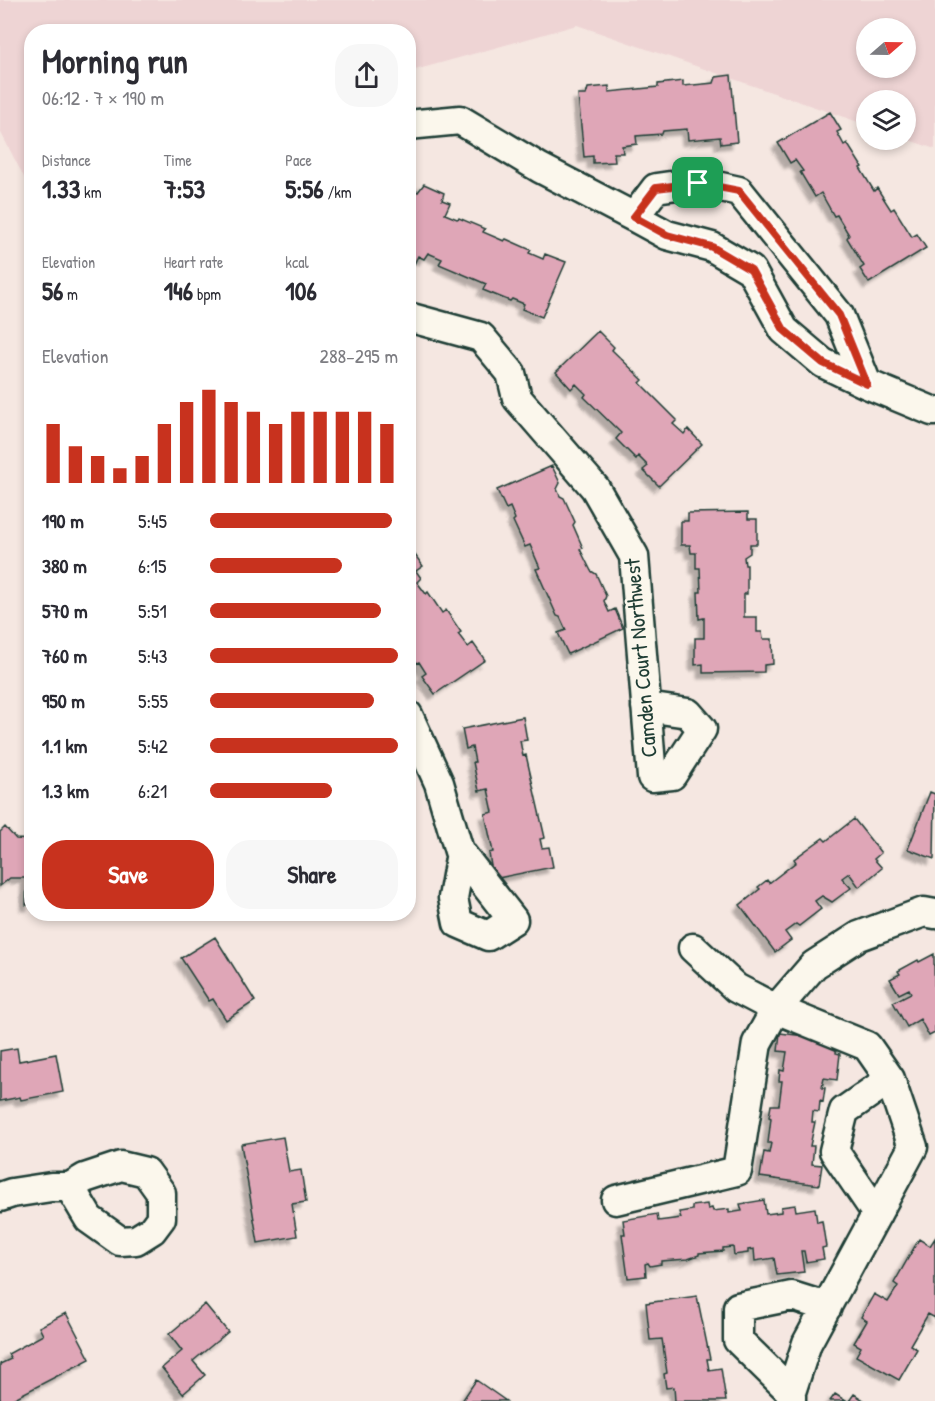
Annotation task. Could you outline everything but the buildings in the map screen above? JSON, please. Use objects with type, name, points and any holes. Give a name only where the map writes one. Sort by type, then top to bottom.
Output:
[{"type":"street","points":[[416,124],[460,120],[540,168],[667,235],[712,247],[751,270],[784,330],[823,363],[867,384],[935,411]]},
{"type":"street","points":[[634,217],[656,188],[698,183],[739,191],[839,315],[867,384]]},
{"type":"street","name":"Camden Court Northwest","points":[[416,319],[481,338],[511,373],[517,398],[595,488],[634,556],[646,707],[652,777],[672,775],[702,729],[688,713],[646,707]]},
{"type":"street","points":[[416,733],[439,783],[461,853]]},
{"type":"street","points":[[616,1200],[737,1170],[757,1043],[776,1009],[814,965],[859,936],[924,912],[935,914]]},
{"type":"street","points":[[693,948],[736,988],[776,1009],[867,1046],[890,1079],[924,1148],[877,1214],[827,1307],[807,1343],[784,1398],[738,1341],[738,1307],[792,1296],[827,1307]]},
{"type":"street","points":[[877,1214],[834,1151],[844,1111],[890,1079]]},
{"type":"street","points":[[0,1197],[51,1187],[70,1187]]},
{"type":"shaded area","points":[[0,0],[935,0],[935,149],[916,142],[916,90],[856,90],[856,121],[577,25],[416,70],[416,24],[24,24],[24,177],[0,131]]},
{"type":"route","points":[[698,183],[739,191],[839,315],[867,384],[823,363],[784,330],[751,270],[712,247],[667,235],[634,217],[656,188],[698,183]]}]
